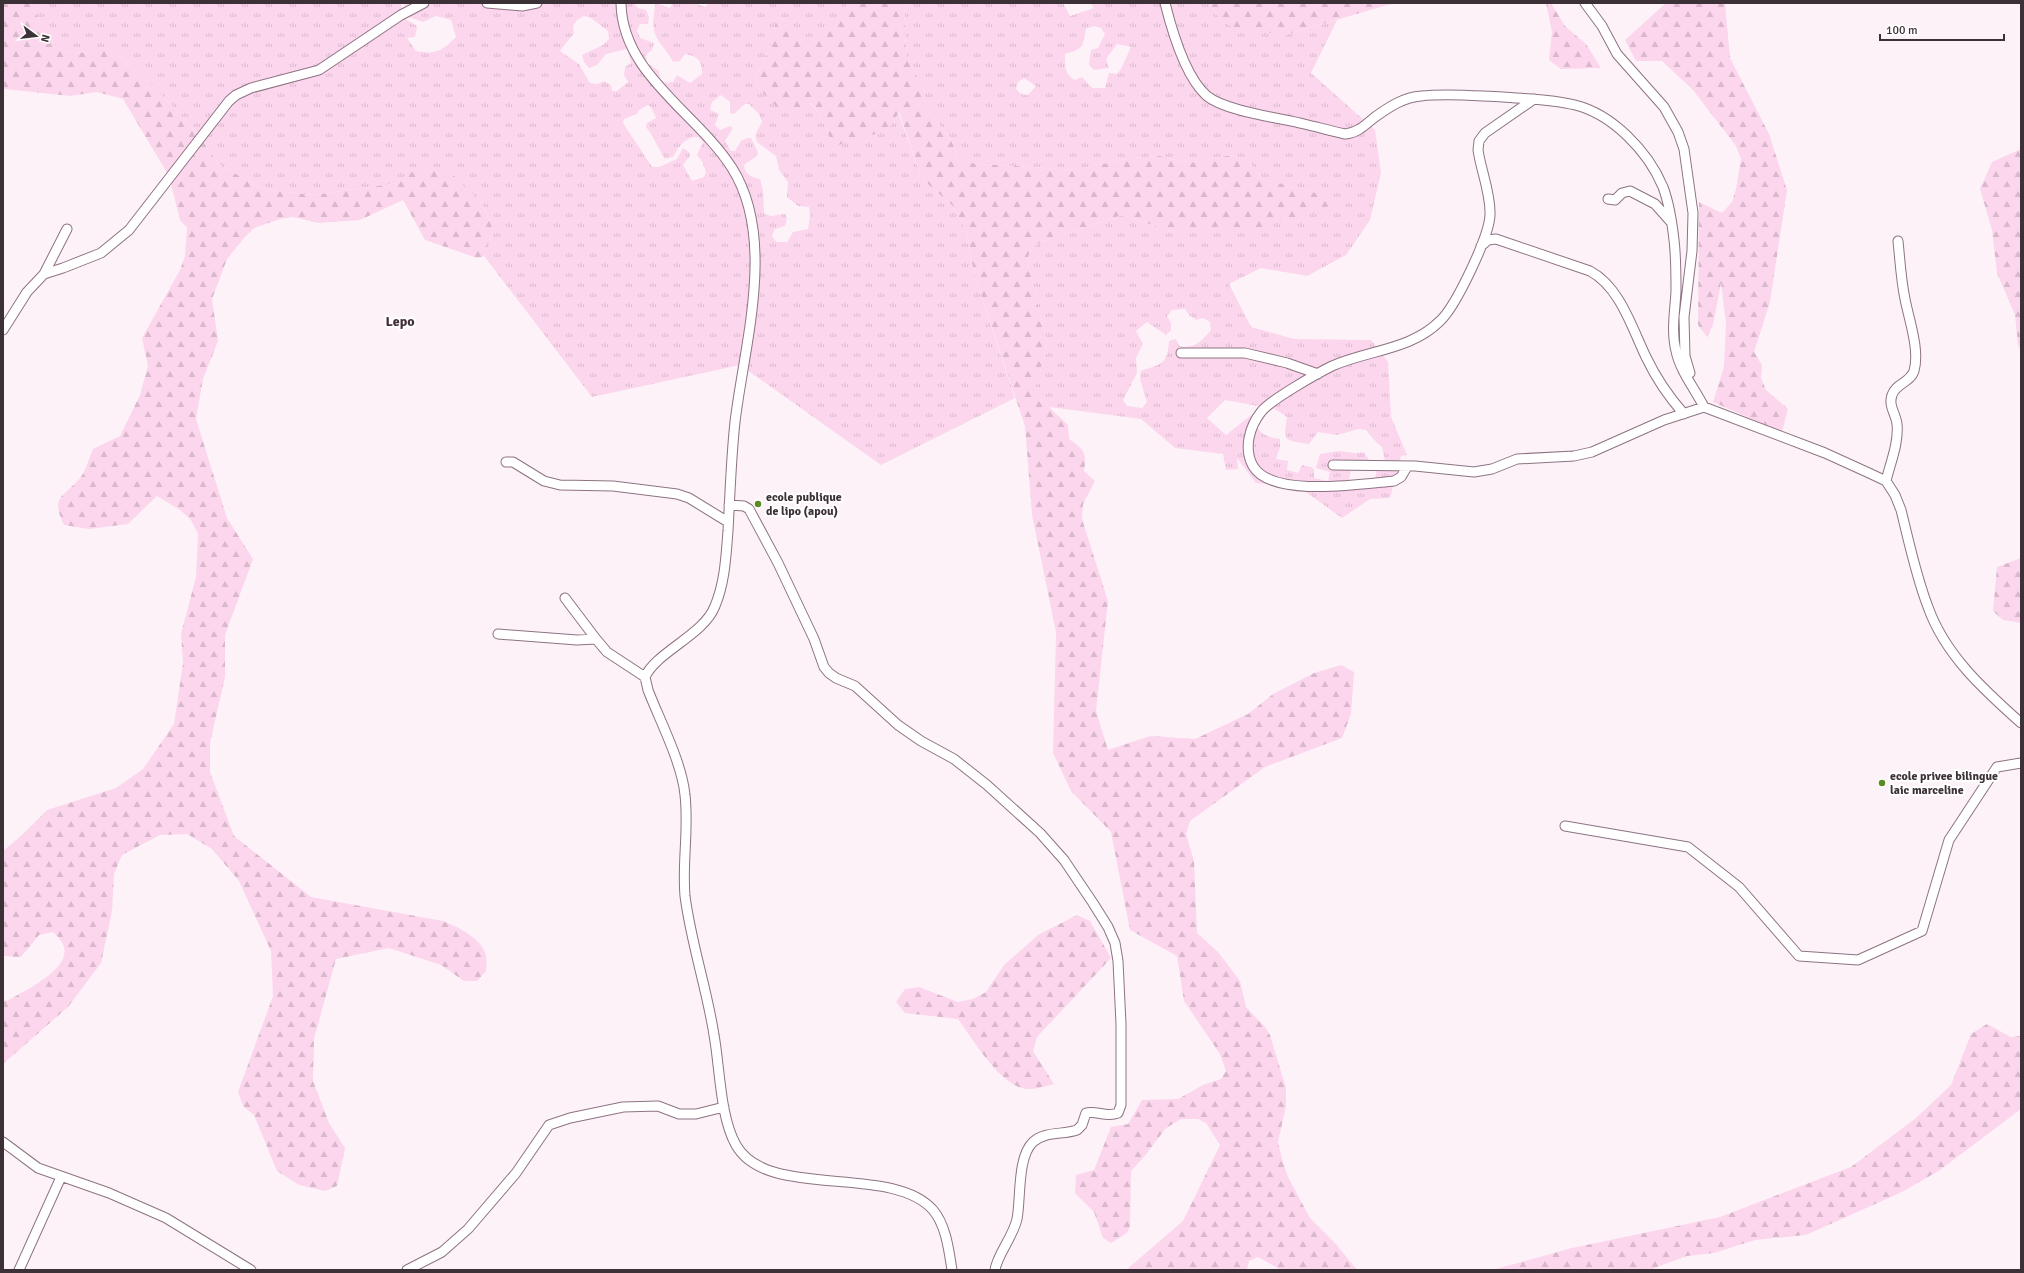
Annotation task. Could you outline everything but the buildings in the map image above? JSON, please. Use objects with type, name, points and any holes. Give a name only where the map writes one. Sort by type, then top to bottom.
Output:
[{"type":"street","points":[[44,274],[101,253],[129,230],[228,101],[236,95],[251,88],[319,70],[401,15],[424,3]]},
{"type":"street","points":[[487,3],[522,6],[537,3]]},
{"type":"street","points":[[621,3],[623,22],[631,47],[637,59],[657,84],[698,125],[740,180],[750,214],[754,255],[754,300],[735,423],[722,584],[712,612],[701,625],[651,667],[645,677],[648,690],[684,783],[687,812],[684,873],[686,897],[711,1016],[727,1124],[736,1146],[749,1160],[767,1170],[787,1175],[890,1189],[927,1204],[934,1211],[940,1223],[952,1270]]},
{"type":"street","points":[[1165,3],[1179,49],[1202,90],[1216,102],[1247,112],[1345,134],[1352,134],[1359,130],[1376,116],[1402,100],[1421,96],[1534,99],[1575,105],[1600,115],[1625,135],[1647,159],[1663,187],[1672,224],[1676,265],[1674,341],[1678,358],[1704,407]]},
{"type":"street","points":[[1585,3],[1602,26],[1617,54],[1664,107],[1678,132],[1684,149],[1693,213],[1692,251],[1684,317],[1684,338],[1685,356],[1693,386]]},
{"type":"street","points":[[1407,467],[1401,477],[1394,481],[1331,487],[1282,484],[1268,479],[1256,471],[1250,462],[1248,440],[1253,424],[1262,411],[1318,374],[1334,366],[1395,347],[1422,335],[1440,322],[1453,305],[1488,230],[1490,214],[1478,150],[1479,141],[1485,133],[1534,99]]},
{"type":"street","points":[[1608,199],[1614,200],[1622,192],[1630,191],[1655,204],[1672,224]]},
{"type":"street","points":[[3,330],[27,292],[44,274],[67,229]]},
{"type":"street","points":[[1480,246],[1488,240],[1496,239],[1522,249],[1570,263],[1590,271],[1603,279],[1626,312],[1646,357],[1666,393],[1684,414]]},
{"type":"street","points":[[1886,481],[1895,445],[1897,424],[1891,408],[1891,395],[1899,384],[1910,379],[1914,372],[1915,359],[1912,323],[1905,299],[1898,241]]},
{"type":"street","points":[[1181,353],[1244,353],[1287,363],[1318,374]]},
{"type":"street","points":[[1333,465],[1407,467],[1474,472],[1492,469],[1517,459],[1574,456],[1592,452],[1664,420],[1704,407],[1825,453],[1886,481],[1895,495],[1901,510],[1928,607],[1938,629],[1964,669],[2021,723]]},
{"type":"street","points":[[506,462],[514,462],[544,481],[560,485],[613,486],[676,494],[689,498],[728,522]]},
{"type":"street","points":[[729,506],[744,506],[749,509],[778,563],[814,639],[824,667],[829,673],[836,678],[855,686],[870,701],[910,733],[954,759],[1040,832],[1064,860],[1108,926],[1115,943],[1118,961],[1121,1024],[1121,1105],[1118,1112],[1112,1116],[1092,1112],[1086,1113],[1082,1125],[1077,1130],[1038,1138],[1032,1144],[1027,1154],[1020,1177],[1017,1220],[995,1270]]},
{"type":"street","points":[[565,598],[596,639],[613,657],[645,677]]},
{"type":"street","points":[[498,634],[577,640],[596,639]]},
{"type":"street","points":[[1565,826],[1688,847],[1739,887],[1799,956],[1858,960],[1922,931],[1949,840],[1998,768],[2021,763]]},
{"type":"street","points":[[407,1270],[442,1252],[468,1229],[516,1173],[549,1125],[570,1118],[623,1107],[658,1106],[680,1114],[696,1114],[724,1107]]},
{"type":"street","points":[[3,1142],[38,1168],[109,1193],[166,1218],[251,1270]]},
{"type":"street","points":[[19,1270],[61,1177]]},
{"type":"green space","points":[[3,3],[31,3],[48,39],[59,48],[72,53],[88,52],[102,47],[116,53],[161,94],[202,139],[217,163],[255,185],[269,190],[313,195],[399,183],[407,174],[421,169],[450,172],[481,202],[493,229],[484,256],[477,258],[425,240],[403,200],[360,220],[319,223],[293,217],[280,219],[254,228],[244,238],[227,259],[212,299],[218,341],[203,379],[196,419],[227,518],[253,559],[225,635],[225,677],[210,743],[210,772],[234,836],[311,897],[443,921],[455,926],[474,938],[479,943],[486,955],[486,971],[477,981],[464,981],[441,965],[389,948],[336,959],[314,1039],[313,1081],[329,1123],[345,1148],[337,1186],[325,1191],[299,1185],[277,1171],[254,1115],[243,1106],[238,1092],[273,996],[271,951],[239,881],[212,849],[187,834],[160,835],[122,855],[114,874],[112,911],[101,963],[68,1007],[3,1064],[3,1000],[7,1001],[47,977],[63,960],[65,950],[58,937],[53,932],[39,935],[21,957],[3,956],[3,851],[22,835],[47,810],[116,788],[143,769],[174,724],[183,663],[181,634],[196,577],[198,534],[191,520],[180,510],[157,496],[128,524],[89,529],[64,525],[60,515],[58,508],[61,498],[82,475],[93,449],[120,436],[140,395],[148,366],[142,338],[180,270],[185,256],[187,228],[180,220],[169,176],[123,99],[97,92],[70,96],[3,90]]},
{"type":"green space","points":[[31,3],[400,3],[407,20],[417,26],[415,37],[407,38],[416,51],[434,52],[447,46],[456,37],[451,20],[436,16],[423,22],[409,17],[404,3],[634,3],[638,8],[646,10],[649,17],[648,24],[640,24],[637,31],[640,38],[654,43],[652,50],[646,55],[647,63],[659,71],[660,79],[666,83],[673,82],[677,75],[690,83],[702,74],[700,62],[693,56],[685,54],[680,61],[673,62],[658,40],[654,31],[653,17],[656,3],[670,8],[673,3],[693,3],[705,7],[709,3],[848,3],[841,22],[811,44],[804,46],[790,21],[776,18],[773,40],[757,75],[756,82],[759,89],[779,108],[792,111],[810,103],[820,114],[831,141],[898,112],[922,179],[953,206],[967,233],[974,274],[1015,398],[881,465],[740,365],[592,397],[484,256],[493,229],[481,202],[407,174],[399,183],[313,195],[269,190],[255,185],[217,163],[202,139],[161,94],[116,53],[102,47],[88,52],[72,53],[59,48],[48,39]],"holes":[[[584,16],[591,18],[608,31],[609,39],[603,45],[582,55],[584,62],[589,68],[597,65],[606,54],[627,49],[631,63],[625,67],[624,75],[628,82],[617,91],[612,91],[611,85],[604,81],[597,84],[590,83],[579,64],[560,51],[574,33],[573,26],[577,20]],[[721,95],[730,102],[730,113],[734,114],[745,104],[749,104],[759,114],[762,122],[755,135],[757,142],[776,156],[779,170],[788,182],[787,197],[798,206],[809,207],[810,216],[808,229],[793,232],[787,242],[776,242],[772,236],[775,229],[785,226],[787,218],[785,214],[770,216],[764,213],[763,190],[760,179],[749,175],[744,165],[757,156],[758,152],[751,138],[741,141],[735,151],[731,151],[725,141],[733,128],[730,126],[720,130],[715,125],[719,114],[710,110],[712,102]],[[648,105],[651,107],[656,118],[647,123],[646,127],[665,159],[673,157],[680,146],[689,138],[698,137],[703,142],[697,155],[702,161],[706,172],[704,177],[692,181],[683,165],[690,156],[689,152],[683,148],[677,159],[659,167],[652,167],[623,123],[624,119],[637,114],[639,110]]]},
{"type":"green space","points":[[848,3],[904,3],[906,55],[925,93],[925,106],[952,142],[957,155],[970,163],[1075,170],[1131,158],[1160,156],[1189,163],[1232,155],[1246,159],[1263,179],[1334,198],[1324,209],[1258,229],[1174,232],[1122,215],[1043,241],[1031,248],[1027,260],[1047,342],[1035,394],[1068,425],[1069,439],[1081,449],[1085,456],[1084,471],[1095,481],[1083,504],[1082,519],[1108,601],[1096,711],[1108,750],[1150,736],[1195,739],[1248,714],[1273,694],[1314,673],[1341,665],[1354,672],[1351,714],[1342,738],[1265,767],[1190,821],[1186,834],[1194,861],[1197,933],[1218,952],[1240,981],[1246,1007],[1265,1027],[1270,1035],[1286,1088],[1286,1106],[1278,1142],[1288,1177],[1310,1218],[1336,1244],[1357,1270],[1281,1270],[1258,1257],[1249,1261],[1247,1270],[1126,1270],[1183,1221],[1220,1145],[1206,1123],[1198,1119],[1181,1119],[1166,1128],[1144,1157],[1131,1171],[1130,1226],[1127,1233],[1111,1243],[1103,1238],[1094,1212],[1075,1193],[1076,1175],[1094,1170],[1111,1127],[1128,1124],[1142,1100],[1178,1099],[1203,1085],[1221,1079],[1226,1071],[1220,1054],[1184,1001],[1177,956],[1130,930],[1111,832],[1071,791],[1053,753],[1056,632],[1032,515],[1025,426],[974,274],[967,233],[953,206],[922,179],[899,112],[888,130],[835,146],[831,141],[820,114],[811,103],[792,111],[778,108],[759,89],[756,82],[757,75],[773,40],[776,18],[790,21],[804,46],[811,44],[840,22]]},
{"type":"green space","points":[[904,3],[1063,3],[1070,16],[1094,8],[1090,3],[1210,3],[1220,20],[1285,35],[1337,20],[1311,73],[1375,130],[1381,173],[1370,220],[1346,255],[1307,276],[1261,268],[1229,284],[1251,327],[1294,339],[1371,340],[1388,362],[1391,417],[1407,455],[1401,456],[1390,498],[1370,499],[1342,518],[1299,487],[1256,483],[1237,458],[1238,469],[1226,470],[1223,454],[1175,448],[1141,419],[1049,407],[1035,394],[1047,342],[1027,260],[1031,248],[1043,241],[1122,215],[1174,232],[1333,198],[1263,179],[1246,159],[1232,155],[1189,163],[1160,156],[1131,158],[1075,170],[970,163],[957,155],[952,142],[925,106],[925,93],[906,55]],"holes":[[[1094,26],[1101,28],[1105,34],[1098,48],[1091,50],[1089,65],[1094,70],[1109,68],[1106,59],[1117,44],[1131,47],[1121,69],[1117,74],[1109,73],[1105,88],[1092,88],[1082,77],[1075,80],[1071,78],[1066,69],[1065,54],[1079,49],[1083,44],[1086,29]],[[1024,78],[1036,86],[1028,95],[1021,94],[1016,89],[1018,82]],[[1185,309],[1189,315],[1196,320],[1203,318],[1210,322],[1211,330],[1201,341],[1193,346],[1179,346],[1176,339],[1169,341],[1165,359],[1159,365],[1141,371],[1140,379],[1147,402],[1142,408],[1127,406],[1123,400],[1137,373],[1136,358],[1143,344],[1136,331],[1147,322],[1166,335],[1171,330],[1171,323],[1167,316],[1172,310]],[[1225,400],[1275,409],[1287,417],[1285,432],[1287,439],[1294,442],[1309,444],[1318,432],[1337,435],[1359,429],[1366,430],[1382,447],[1385,461],[1378,463],[1375,479],[1352,481],[1349,479],[1352,465],[1371,464],[1364,452],[1354,453],[1339,451],[1320,454],[1316,468],[1330,472],[1328,481],[1314,478],[1314,469],[1311,467],[1302,465],[1298,473],[1287,470],[1288,461],[1276,459],[1280,447],[1280,439],[1264,435],[1251,415],[1226,435],[1207,418]]]},
{"type":"green space","points":[[1210,3],[1394,3],[1285,35],[1232,27],[1220,20]]},
{"type":"green space","points":[[1546,3],[1551,3],[1565,26],[1586,44],[1601,68],[1561,69],[1549,60],[1552,32]]},
{"type":"green space","points":[[1666,3],[1725,3],[1730,58],[1769,134],[1787,190],[1770,302],[1754,352],[1762,365],[1761,378],[1766,390],[1788,409],[1782,432],[1713,402],[1724,367],[1726,323],[1721,283],[1713,325],[1707,337],[1698,325],[1699,202],[1722,213],[1732,202],[1736,189],[1741,159],[1736,146],[1693,90],[1662,61],[1636,61],[1625,40]]},
{"type":"green space","points":[[2021,149],[2021,351],[2018,345],[2015,315],[1997,273],[1992,230],[1980,189],[1992,162]]},
{"type":"green space","points":[[2021,558],[2021,623],[2003,620],[1993,611],[1997,567]]},
{"type":"green space","points":[[1077,915],[1090,921],[1111,958],[1037,1037],[1033,1051],[1054,1084],[1029,1089],[1016,1086],[997,1071],[979,1049],[958,1019],[905,1013],[896,1002],[905,989],[919,987],[958,1002],[973,999],[986,992],[1004,965],[1038,935]]},
{"type":"green space","points":[[1987,1024],[2011,1037],[2021,1036],[2021,1109],[1940,1170],[1902,1192],[1806,1235],[1755,1240],[1714,1253],[1687,1256],[1649,1270],[1492,1270],[1572,1248],[1720,1217],[1851,1167],[1916,1118],[1951,1085],[1971,1034]]},
{"type":"place","name":"ecole publique de lipo (apou)","points":[[758,504]]},
{"type":"place","name":"ecole privee bilingue laic marceline","points":[[1882,783]]},
{"type":"district","name":"Lepo","points":[[400,321]]}]
